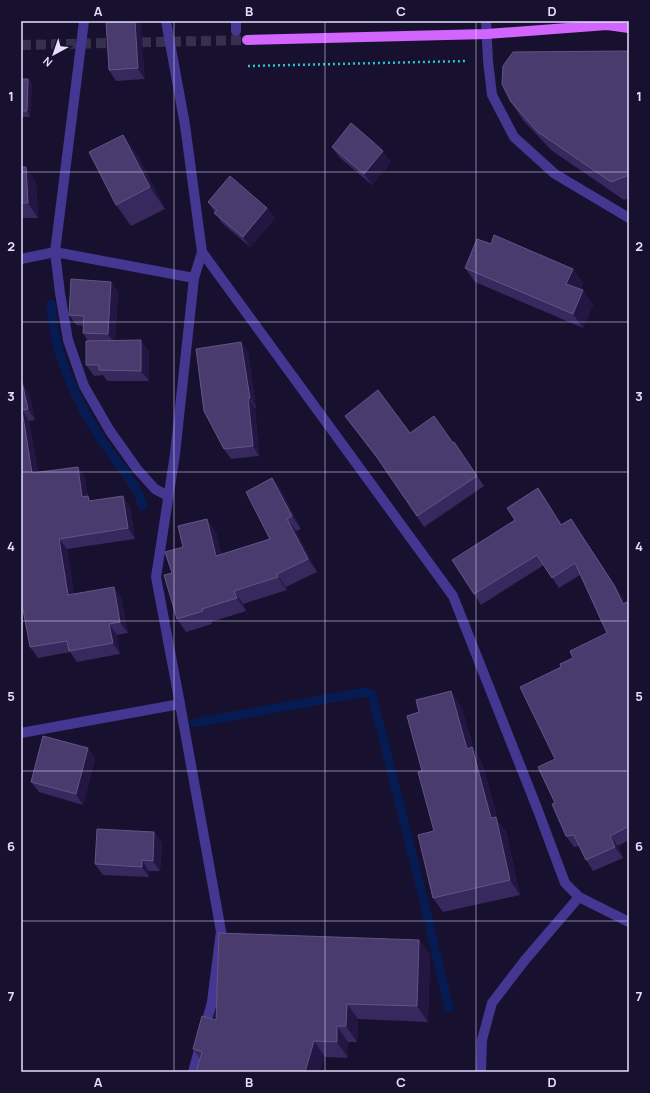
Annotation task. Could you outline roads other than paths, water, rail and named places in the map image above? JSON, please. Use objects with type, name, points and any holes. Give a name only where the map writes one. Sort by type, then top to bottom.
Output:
[{"type":"main road","points":[[247,40],[487,34],[607,26],[629,28]]},
{"type":"street","points":[[84,21],[55,252],[68,340],[84,386],[110,431],[137,469],[155,489],[168,496]]},
{"type":"street","points":[[166,21],[185,125],[202,252],[194,278],[175,454],[156,578],[221,931],[212,1002],[193,1072]]},
{"type":"street","points":[[486,21],[488,61],[492,94],[514,137],[555,174],[629,218]]},
{"type":"street","points":[[21,260],[55,252],[194,278]]},
{"type":"street","points":[[202,252],[453,596],[565,883],[579,897],[629,922]]},
{"type":"street","points":[[21,734],[180,704]]},
{"type":"street","points":[[481,1072],[482,1040],[492,1002],[525,960],[579,897]]},
{"type":"waterway","points":[[51,304],[56,340],[61,358],[75,393],[92,426],[136,489],[143,506]]},
{"type":"waterway","points":[[194,723],[365,692],[372,695],[449,1008]]},
{"type":"tunnel","points":[[21,45],[247,40]]}]
